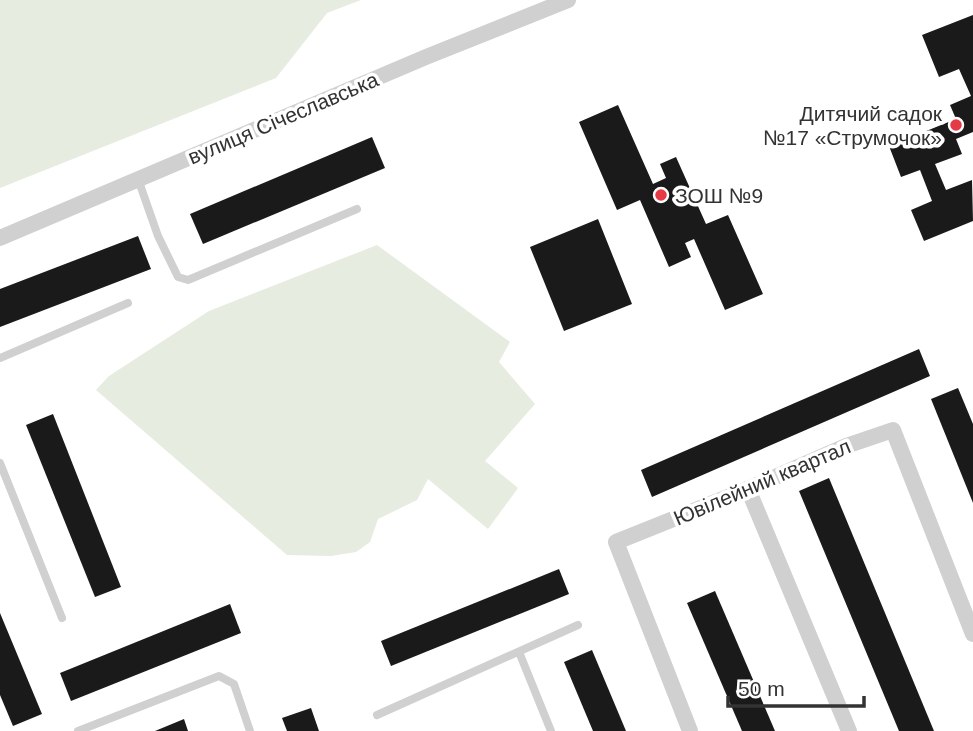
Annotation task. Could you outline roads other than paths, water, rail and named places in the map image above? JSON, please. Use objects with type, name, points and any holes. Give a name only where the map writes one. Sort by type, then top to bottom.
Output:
[{"type":"street","name":"вулиця Січеславська","points":[[0,238],[413,62],[568,0]]},
{"type":"street","name":"Ювілейний квартал","points":[[690,731],[616,542],[846,446],[893,430],[973,635]]},
{"type":"street","points":[[748,489],[849,731]]},
{"type":"lane","points":[[138,179],[158,236],[178,277],[188,280],[357,209]]},
{"type":"lane","points":[[0,358],[128,303]]},
{"type":"lane","points":[[0,463],[62,618]]},
{"type":"lane","points":[[377,715],[578,625]]},
{"type":"lane","points":[[519,652],[551,731]]},
{"type":"lane","points":[[78,731],[219,676],[234,684],[250,731]]},
{"type":"lane","points":[[102,721],[106,731]]},
{"type":"place","name":"Дитячий садок №17 «Струмочок»","points":[[956,125]]},
{"type":"place","name":"ЗОШ №9","points":[[661,195]]}]
